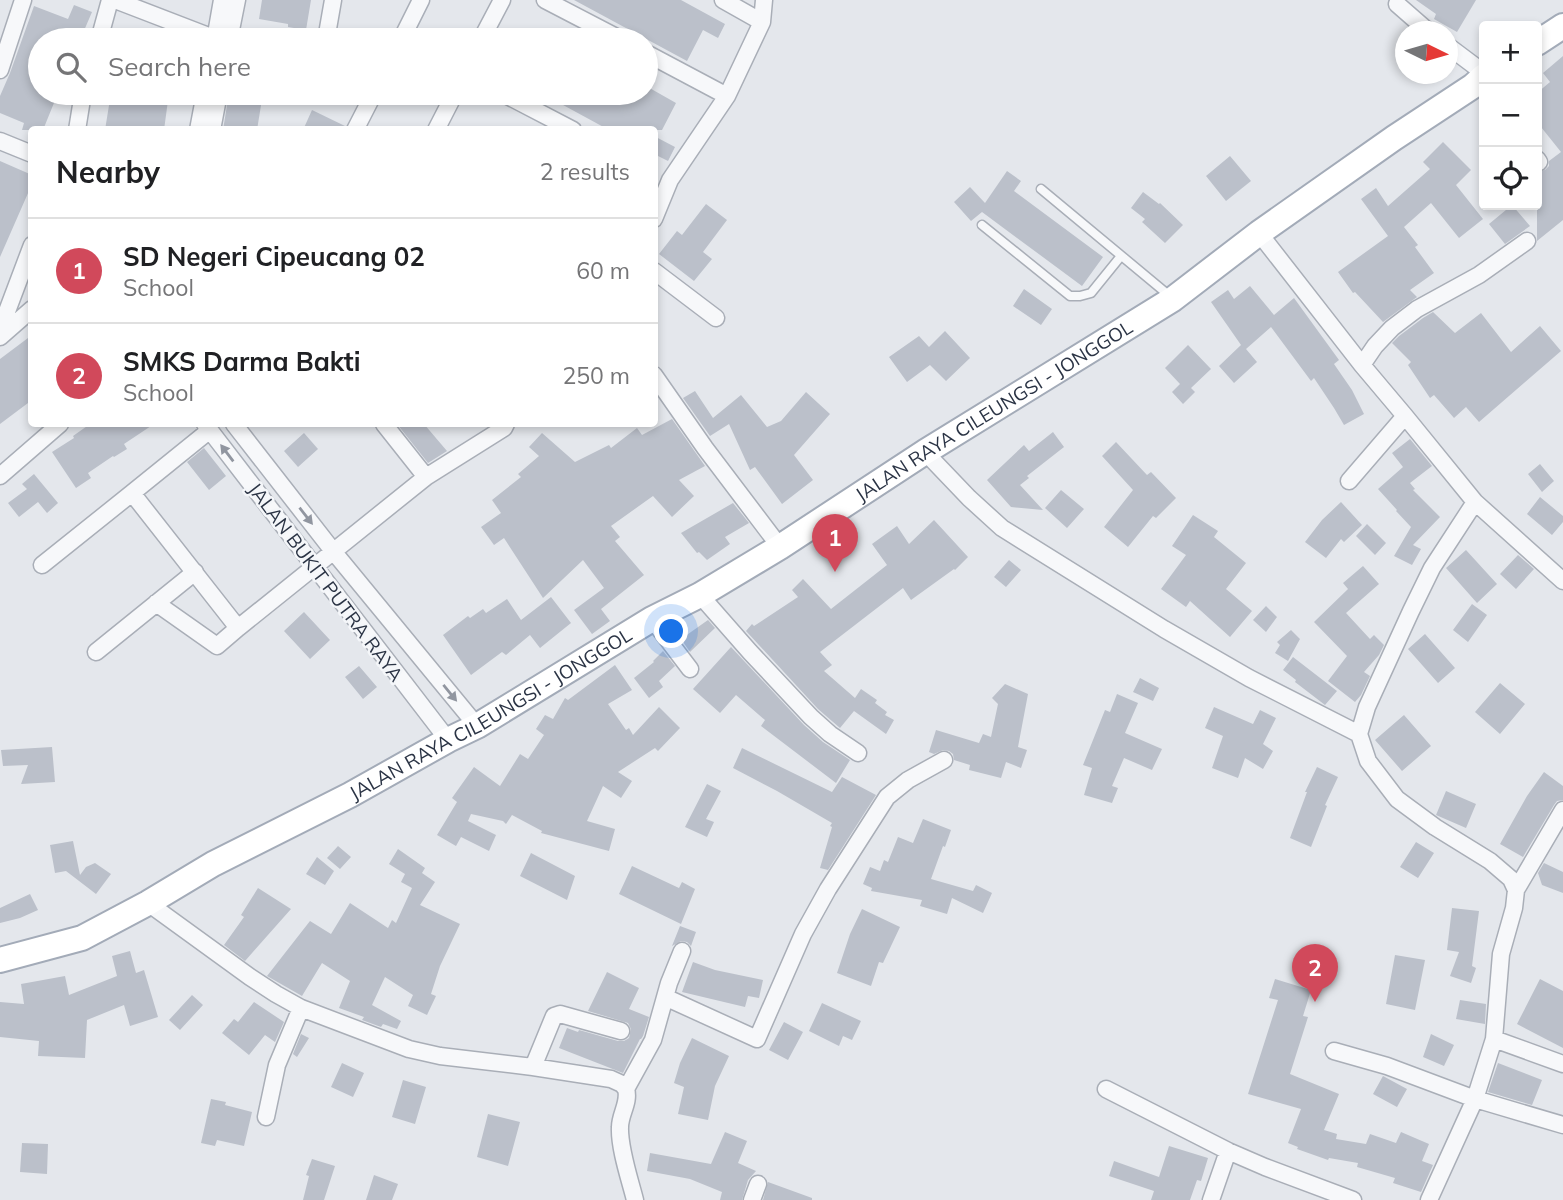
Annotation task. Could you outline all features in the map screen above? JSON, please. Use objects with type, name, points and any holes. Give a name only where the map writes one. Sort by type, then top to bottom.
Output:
[{"type":"main road","points":[[1542,40],[1563,26]]},
{"type":"main road","name":"JALAN RAYA CILEUNGSI - JONGGOL","points":[[0,960],[82,938],[148,903],[212,864],[350,795],[477,726],[652,619],[701,595],[925,452],[1173,299],[1259,233],[1394,138],[1479,84]]},
{"type":"street","points":[[0,69],[23,0]]},
{"type":"street","points":[[103,28],[113,0],[185,28]]},
{"type":"street","points":[[218,28],[222,0]]},
{"type":"street","points":[[231,28],[237,0]]},
{"type":"street","points":[[328,28],[333,0]]},
{"type":"street","points":[[407,28],[421,0]]},
{"type":"street","points":[[487,28],[502,0]]},
{"type":"street","points":[[545,0],[599,28]]},
{"type":"street","points":[[723,0],[762,22]]},
{"type":"street","points":[[658,209],[670,180],[727,96],[762,22],[764,0]]},
{"type":"street","points":[[1396,4],[1416,21]]},
{"type":"street","points":[[1458,58],[1479,81]]},
{"type":"street","points":[[658,59],[727,96]]},
{"type":"street","points":[[72,126],[80,105]]},
{"type":"street","points":[[79,126],[82,105]]},
{"type":"street","points":[[199,126],[203,105]]},
{"type":"street","points":[[213,126],[217,105]]},
{"type":"street","points":[[357,126],[368,105]]},
{"type":"street","points":[[438,126],[449,105]]},
{"type":"street","points":[[525,105],[565,126]]},
{"type":"street","points":[[0,141],[28,152]]},
{"type":"street","points":[[658,174],[670,180]]},
{"type":"street","points":[[1259,233],[1362,365],[1475,502],[1563,581]]},
{"type":"street","points":[[1362,365],[1392,328],[1418,309],[1479,275],[1527,241]]},
{"type":"street","points":[[0,330],[28,256]]},
{"type":"street","points":[[658,274],[716,318]]},
{"type":"street","points":[[0,337],[28,312]]},
{"type":"street","points":[[658,382],[780,547]]},
{"type":"street","points":[[1349,481],[1405,416]]},
{"type":"street","points":[[0,476],[57,427]]},
{"type":"street","points":[[42,565],[132,493],[207,427]]},
{"type":"street","name":"JALAN BUKIT PUTRA RAYA","points":[[207,427],[448,740]]},
{"type":"street","name":"JALAN BUKIT PUTRA RAYA","points":[[236,427],[333,551],[477,726]]},
{"type":"street","points":[[386,427],[426,477]]},
{"type":"street","points":[[156,603],[217,646],[426,477],[504,427]]},
{"type":"street","points":[[925,452],[1002,528],[1164,629],[1274,691],[1359,734]]},
{"type":"street","points":[[132,493],[238,628]]},
{"type":"street","points":[[1475,502],[1432,568],[1367,707],[1359,734],[1368,761],[1396,799],[1434,827],[1490,861],[1511,879],[1516,890]]},
{"type":"street","points":[[96,652],[195,572]]},
{"type":"street","points":[[701,595],[811,717],[858,753]]},
{"type":"street","points":[[652,619],[690,669]]},
{"type":"street","points":[[667,998],[757,1039],[803,934],[828,889],[887,797],[908,780],[944,760]]},
{"type":"street","points":[[1429,1200],[1475,1099],[1494,1039],[1502,954],[1516,890],[1563,810]]},
{"type":"street","points":[[148,903],[250,977],[301,1008],[409,1049],[440,1056],[611,1079],[622,1084],[628,1094],[621,1119],[620,1136],[635,1200]]},
{"type":"street","points":[[626,1088],[653,1040],[667,998],[669,983],[682,951]]},
{"type":"street","points":[[266,1117],[277,1065],[301,1008]]},
{"type":"street","points":[[533,1067],[554,1016],[560,1014],[621,1031]]},
{"type":"street","points":[[1494,1039],[1563,1064]]},
{"type":"street","points":[[1334,1051],[1387,1066],[1475,1099],[1563,1125]]},
{"type":"street","points":[[1106,1089],[1228,1151],[1353,1200]]},
{"type":"street","points":[[1211,1200],[1228,1151]]},
{"type":"street","points":[[752,1200],[758,1184]]},
{"type":"lane","points":[[1041,189],[1173,299]]},
{"type":"lane","points":[[982,225],[1070,296],[1091,293],[1121,256]]},
{"type":"building","points":[[262,0],[311,0],[306,28],[288,27],[288,24],[259,19]]},
{"type":"building","points":[[574,0],[681,0],[725,24],[718,38],[703,30],[687,61],[658,45],[658,28],[626,28]]},
{"type":"building","points":[[1416,0],[1476,0],[1458,30],[1458,21],[1438,21],[1434,19],[1436,14]]},
{"type":"building","points":[[74,5],[92,12],[85,28],[28,28],[28,105],[53,105],[45,126],[28,126],[28,130],[22,130],[24,123],[0,113],[0,96],[34,6],[68,19]]},
{"type":"building","points":[[1563,56],[1563,220],[1537,241],[1537,210],[1542,210],[1542,171],[1561,152],[1542,128],[1542,89],[1550,82],[1543,73]]},
{"type":"building","points":[[658,93],[676,103],[662,130],[658,130],[658,126],[602,126],[563,105],[658,105]]},
{"type":"building","points":[[109,105],[167,105],[165,126],[106,126]]},
{"type":"building","points":[[227,105],[261,105],[258,126],[224,126]]},
{"type":"building","points":[[312,110],[345,126],[305,126]]},
{"type":"building","points":[[658,138],[675,147],[668,161],[658,156]]},
{"type":"building","points":[[1443,142],[1471,170],[1456,185],[1483,219],[1459,238],[1431,203],[1404,227],[1434,273],[1410,290],[1417,297],[1383,322],[1355,292],[1353,293],[1338,272],[1388,236],[1361,199],[1376,188],[1388,206],[1430,169],[1423,162]]},
{"type":"building","points":[[1230,156],[1251,181],[1226,201],[1206,176]]},
{"type":"building","points":[[0,161],[28,173],[28,193],[0,257]]},
{"type":"building","points":[[1007,171],[1021,181],[1014,191],[1103,257],[1082,286],[982,212],[971,221],[954,202],[970,187],[985,203]]},
{"type":"building","points":[[1143,192],[1160,203],[1183,225],[1165,243],[1142,222],[1145,219],[1131,208]]},
{"type":"building","points":[[706,204],[727,220],[703,252],[712,259],[694,281],[659,254],[677,231],[682,235]]},
{"type":"building","points":[[1506,210],[1516,210],[1530,226],[1505,244],[1489,224]]},
{"type":"building","points":[[1250,286],[1274,315],[1294,298],[1339,360],[1334,364],[1364,414],[1344,425],[1314,378],[1311,381],[1271,327],[1246,349],[1257,362],[1234,383],[1219,366],[1241,345],[1211,302],[1228,290],[1234,299]]},
{"type":"building","points":[[1024,289],[1052,309],[1041,325],[1013,306]]},
{"type":"building","points":[[1433,312],[1455,333],[1481,313],[1511,352],[1540,326],[1561,351],[1479,422],[1466,407],[1454,418],[1434,395],[1430,398],[1408,365],[1411,362],[1392,343]]},
{"type":"building","points":[[945,331],[970,358],[946,381],[930,365],[907,382],[889,357],[919,336],[929,347]]},
{"type":"building","points":[[28,338],[28,403],[0,424],[0,359]]},
{"type":"building","points":[[1188,345],[1211,369],[1191,388],[1195,392],[1183,404],[1172,392],[1180,384],[1165,368]]},
{"type":"building","points":[[695,391],[713,418],[741,395],[767,427],[781,421],[806,392],[830,414],[794,455],[813,480],[782,504],[755,467],[750,470],[729,424],[710,436],[683,398]]},
{"type":"building","points":[[672,419],[705,466],[679,480],[694,496],[672,517],[653,496],[611,526],[620,537],[615,541],[644,575],[601,609],[610,621],[592,634],[574,610],[604,588],[583,560],[543,598],[504,538],[494,545],[481,527],[501,513],[492,500],[521,477],[518,474],[539,456],[529,447],[542,433],[575,462],[609,445],[611,448],[637,428],[642,435]]},
{"type":"building","points":[[86,427],[150,427],[124,444],[127,449],[88,473],[91,478],[76,488],[52,452],[74,438],[73,436]]},
{"type":"building","points":[[399,427],[427,427],[447,451],[428,463]]},
{"type":"building","points":[[1053,432],[1064,447],[1027,476],[1029,478],[1020,485],[1043,510],[1011,507],[987,480],[1024,445],[1029,451]]},
{"type":"building","points":[[304,433],[318,449],[298,467],[284,451]]},
{"type":"building","points":[[1410,439],[1432,466],[1410,483],[1415,489],[1413,490],[1440,517],[1413,545],[1421,549],[1412,565],[1394,556],[1411,527],[1378,489],[1403,467],[1392,453]]},
{"type":"building","points":[[1116,442],[1147,475],[1151,472],[1176,498],[1156,518],[1153,516],[1128,547],[1104,527],[1133,490],[1102,456]]},
{"type":"building","points":[[204,448],[226,476],[209,490],[187,462]]},
{"type":"building","points":[[1540,464],[1554,481],[1542,492],[1528,474]]},
{"type":"building","points":[[34,474],[58,503],[47,513],[38,502],[19,517],[8,503],[27,489],[22,484]]},
{"type":"building","points":[[1061,490],[1084,509],[1067,528],[1045,508]]},
{"type":"building","points":[[1540,497],[1563,516],[1563,522],[1552,535],[1527,514]]},
{"type":"building","points":[[1341,502],[1362,525],[1344,542],[1341,539],[1326,558],[1305,542]]},
{"type":"building","points":[[733,503],[749,523],[725,537],[730,544],[707,560],[697,553],[681,533]]},
{"type":"building","points":[[1193,515],[1218,531],[1214,537],[1246,563],[1226,589],[1252,611],[1230,637],[1190,601],[1186,607],[1161,589],[1186,555],[1172,546]]},
{"type":"building","points":[[934,520],[968,557],[955,570],[911,600],[903,588],[820,652],[832,665],[824,671],[855,698],[861,689],[877,700],[875,703],[887,712],[885,715],[894,720],[886,734],[854,711],[840,728],[818,709],[746,631],[752,624],[754,626],[798,597],[792,590],[803,579],[831,609],[887,565],[872,544],[897,526],[909,544]]},
{"type":"building","points":[[1367,524],[1386,543],[1375,555],[1356,536]]},
{"type":"building","points":[[1466,550],[1497,584],[1477,603],[1446,568]]},
{"type":"building","points":[[1518,555],[1534,569],[1516,589],[1500,574]]},
{"type":"building","points":[[1009,560],[1021,570],[1006,587],[994,577]]},
{"type":"building","points":[[1363,566],[1379,584],[1346,613],[1370,639],[1374,635],[1384,645],[1364,672],[1370,676],[1355,702],[1328,681],[1347,656],[1314,622],[1348,589],[1343,583]]},
{"type":"building","points":[[551,597],[571,623],[540,648],[530,635],[506,655],[502,652],[471,675],[443,635],[468,616],[470,618],[483,609],[486,613],[507,599],[521,620]]},
{"type":"building","points":[[1472,604],[1487,615],[1468,642],[1453,630]]},
{"type":"building","points":[[1266,606],[1277,617],[1266,632],[1253,620]]},
{"type":"building","points":[[304,612],[330,640],[310,659],[284,631]]},
{"type":"building","points":[[708,620],[715,628],[690,652],[681,639]]},
{"type":"building","points":[[1291,630],[1300,639],[1288,661],[1275,653],[1280,645],[1277,642]]},
{"type":"building","points":[[1425,634],[1455,668],[1438,683],[1408,649]]},
{"type":"building","points":[[731,647],[804,725],[850,760],[836,783],[761,726],[765,720],[736,695],[720,713],[693,689]]},
{"type":"building","points":[[663,651],[675,666],[659,681],[663,687],[649,698],[634,678]]},
{"type":"building","points":[[1293,657],[1337,691],[1325,705],[1283,670]]},
{"type":"building","points":[[615,665],[632,690],[608,704],[626,730],[629,728],[633,735],[659,707],[680,728],[658,751],[655,748],[618,772],[632,781],[621,798],[603,786],[587,821],[615,829],[609,851],[541,833],[542,831],[512,815],[506,824],[471,814],[468,821],[496,835],[489,851],[461,837],[456,846],[437,835],[457,802],[452,798],[474,767],[500,786],[520,754],[528,759],[544,735],[536,729],[545,715],[553,719],[565,698],[568,700]]},
{"type":"building","points":[[359,666],[377,687],[363,699],[345,677]]},
{"type":"building","points":[[1140,678],[1159,688],[1153,701],[1133,692]]},
{"type":"building","points":[[1500,683],[1525,704],[1500,734],[1475,712]]},
{"type":"building","points":[[1005,684],[1028,694],[1018,747],[1027,750],[1021,768],[1006,762],[1001,778],[969,770],[970,765],[954,760],[949,751],[943,750],[934,754],[929,752],[936,730],[979,743],[983,734],[991,737],[998,704],[992,698]]},
{"type":"building","points":[[1117,694],[1138,703],[1125,733],[1162,749],[1152,770],[1124,758],[1112,786],[1118,788],[1112,803],[1084,795],[1092,768],[1083,765],[1105,710],[1110,712]]},
{"type":"building","points":[[1214,707],[1253,724],[1260,710],[1276,718],[1263,744],[1273,751],[1263,769],[1245,758],[1238,778],[1212,768],[1223,736],[1205,728]]},
{"type":"building","points":[[1404,715],[1431,746],[1402,771],[1375,740]]},
{"type":"building","points":[[52,747],[55,782],[21,784],[28,765],[3,766],[1,750]]},
{"type":"building","points":[[742,748],[832,792],[842,777],[876,795],[828,870],[820,868],[832,823],[733,768]]},
{"type":"building","points":[[1317,767],[1338,777],[1311,847],[1290,838],[1305,792]]},
{"type":"building","points":[[1544,772],[1563,786],[1563,800],[1554,805],[1523,857],[1500,844]]},
{"type":"building","points":[[707,784],[721,791],[706,819],[714,822],[707,837],[685,827]]},
{"type":"building","points":[[1446,791],[1476,804],[1466,828],[1436,815]]},
{"type":"building","points":[[923,819],[951,830],[931,879],[973,891],[976,885],[992,893],[983,913],[952,898],[947,914],[920,906],[922,900],[871,891],[872,888],[863,884],[870,867],[880,871],[884,860],[888,862],[898,837],[913,843]]},
{"type":"building","points":[[73,841],[80,875],[86,867],[95,863],[111,874],[96,894],[66,871],[55,873],[50,845]]},
{"type":"building","points":[[1416,842],[1434,853],[1418,878],[1400,867]]},
{"type":"building","points":[[338,846],[351,857],[340,869],[327,858]]},
{"type":"building","points":[[398,849],[425,868],[422,873],[435,882],[420,905],[460,924],[440,966],[431,994],[436,996],[427,1015],[408,1006],[413,995],[385,977],[372,1005],[401,1021],[397,1029],[383,1024],[381,1027],[362,1020],[364,1017],[339,1008],[350,981],[322,963],[302,996],[267,976],[310,921],[331,934],[350,903],[388,928],[392,920],[396,923],[412,888],[401,882],[405,874],[389,864]]},
{"type":"building","points":[[531,853],[575,876],[567,900],[520,876]]},
{"type":"building","points":[[317,857],[334,871],[325,885],[306,874]]},
{"type":"building","points":[[1544,863],[1563,872],[1563,893],[1542,885],[1538,873]]},
{"type":"building","points":[[632,866],[679,888],[682,882],[695,889],[681,924],[619,894]]},
{"type":"building","points":[[258,888],[291,909],[245,961],[224,945],[244,917],[241,915]]},
{"type":"building","points":[[30,894],[38,910],[0,923],[0,908]]},
{"type":"building","points":[[1452,908],[1479,911],[1472,966],[1476,968],[1471,983],[1450,976],[1459,952],[1447,950]]},
{"type":"building","points":[[862,909],[900,927],[883,963],[879,962],[871,986],[837,973]]},
{"type":"building","points":[[680,926],[696,932],[691,946],[681,941],[672,946]]},
{"type":"building","points":[[130,951],[136,973],[144,970],[158,1017],[130,1026],[124,1005],[87,1020],[85,1058],[38,1056],[39,1041],[0,1037],[0,1002],[24,1004],[21,984],[65,976],[69,995],[117,976],[112,956]]},
{"type":"building","points":[[1395,955],[1425,960],[1415,1010],[1386,1004]]},
{"type":"building","points":[[693,962],[715,970],[763,980],[759,998],[748,996],[745,1007],[682,992]]},
{"type":"building","points":[[607,972],[639,988],[629,1009],[649,1017],[643,1036],[623,1073],[559,1048],[567,1028],[618,1041],[629,1038],[631,1029],[628,1023],[588,1011]]},
{"type":"building","points":[[1275,979],[1311,990],[1303,1016],[1308,1017],[1290,1074],[1339,1094],[1324,1130],[1337,1134],[1336,1139],[1366,1144],[1370,1134],[1396,1143],[1401,1132],[1429,1144],[1422,1161],[1433,1165],[1421,1192],[1393,1183],[1395,1178],[1357,1167],[1358,1163],[1328,1160],[1297,1149],[1298,1147],[1288,1143],[1301,1109],[1248,1094],[1278,1000],[1269,998]]},
{"type":"building","points":[[1540,979],[1563,991],[1563,1048],[1517,1024]]},
{"type":"building","points":[[192,995],[203,1005],[180,1030],[169,1020]]},
{"type":"building","points":[[1460,1000],[1486,1004],[1485,1024],[1456,1019]]},
{"type":"building","points":[[254,1002],[284,1022],[275,1042],[265,1035],[249,1055],[222,1033],[234,1019],[238,1022]]},
{"type":"building","points":[[822,1003],[861,1021],[852,1040],[843,1036],[839,1046],[809,1031]]},
{"type":"building","points":[[784,1022],[803,1032],[788,1060],[769,1050]]},
{"type":"building","points":[[301,1034],[309,1038],[297,1057],[293,1054]]},
{"type":"building","points":[[1431,1034],[1454,1045],[1444,1066],[1423,1057]]},
{"type":"building","points":[[692,1038],[729,1056],[715,1086],[708,1120],[678,1114],[684,1087],[674,1083]]},
{"type":"building","points":[[342,1063],[364,1073],[353,1097],[331,1087]]},
{"type":"building","points":[[1498,1063],[1542,1080],[1532,1105],[1488,1092]]},
{"type":"building","points":[[1383,1076],[1407,1089],[1397,1107],[1373,1094]]},
{"type":"building","points":[[403,1080],[426,1087],[415,1124],[392,1117]]},
{"type":"building","points":[[211,1099],[252,1112],[244,1146],[217,1140],[215,1146],[201,1143]]},
{"type":"building","points":[[488,1114],[520,1122],[508,1166],[477,1157]]},
{"type":"building","points":[[725,1132],[747,1141],[738,1163],[756,1171],[748,1180],[742,1200],[720,1200],[722,1192],[690,1179],[647,1171],[650,1153],[711,1164]]},
{"type":"building","points":[[22,1143],[48,1144],[47,1174],[20,1172]]},
{"type":"building","points":[[1169,1146],[1208,1158],[1201,1181],[1197,1180],[1190,1200],[1151,1200],[1154,1191],[1109,1176],[1114,1161],[1159,1177]]},
{"type":"building","points":[[312,1159],[335,1166],[324,1200],[303,1200],[309,1176],[306,1175]]},
{"type":"building","points":[[374,1175],[398,1184],[392,1200],[366,1200]]},
{"type":"building","points":[[768,1182],[812,1198],[812,1200],[763,1200]]},
{"type":"place","name":"SD Negeri Cipeucang 02","points":[[835,572]]},
{"type":"place","name":"SMKS Darma Bakti","points":[[1315,1002]]}]
